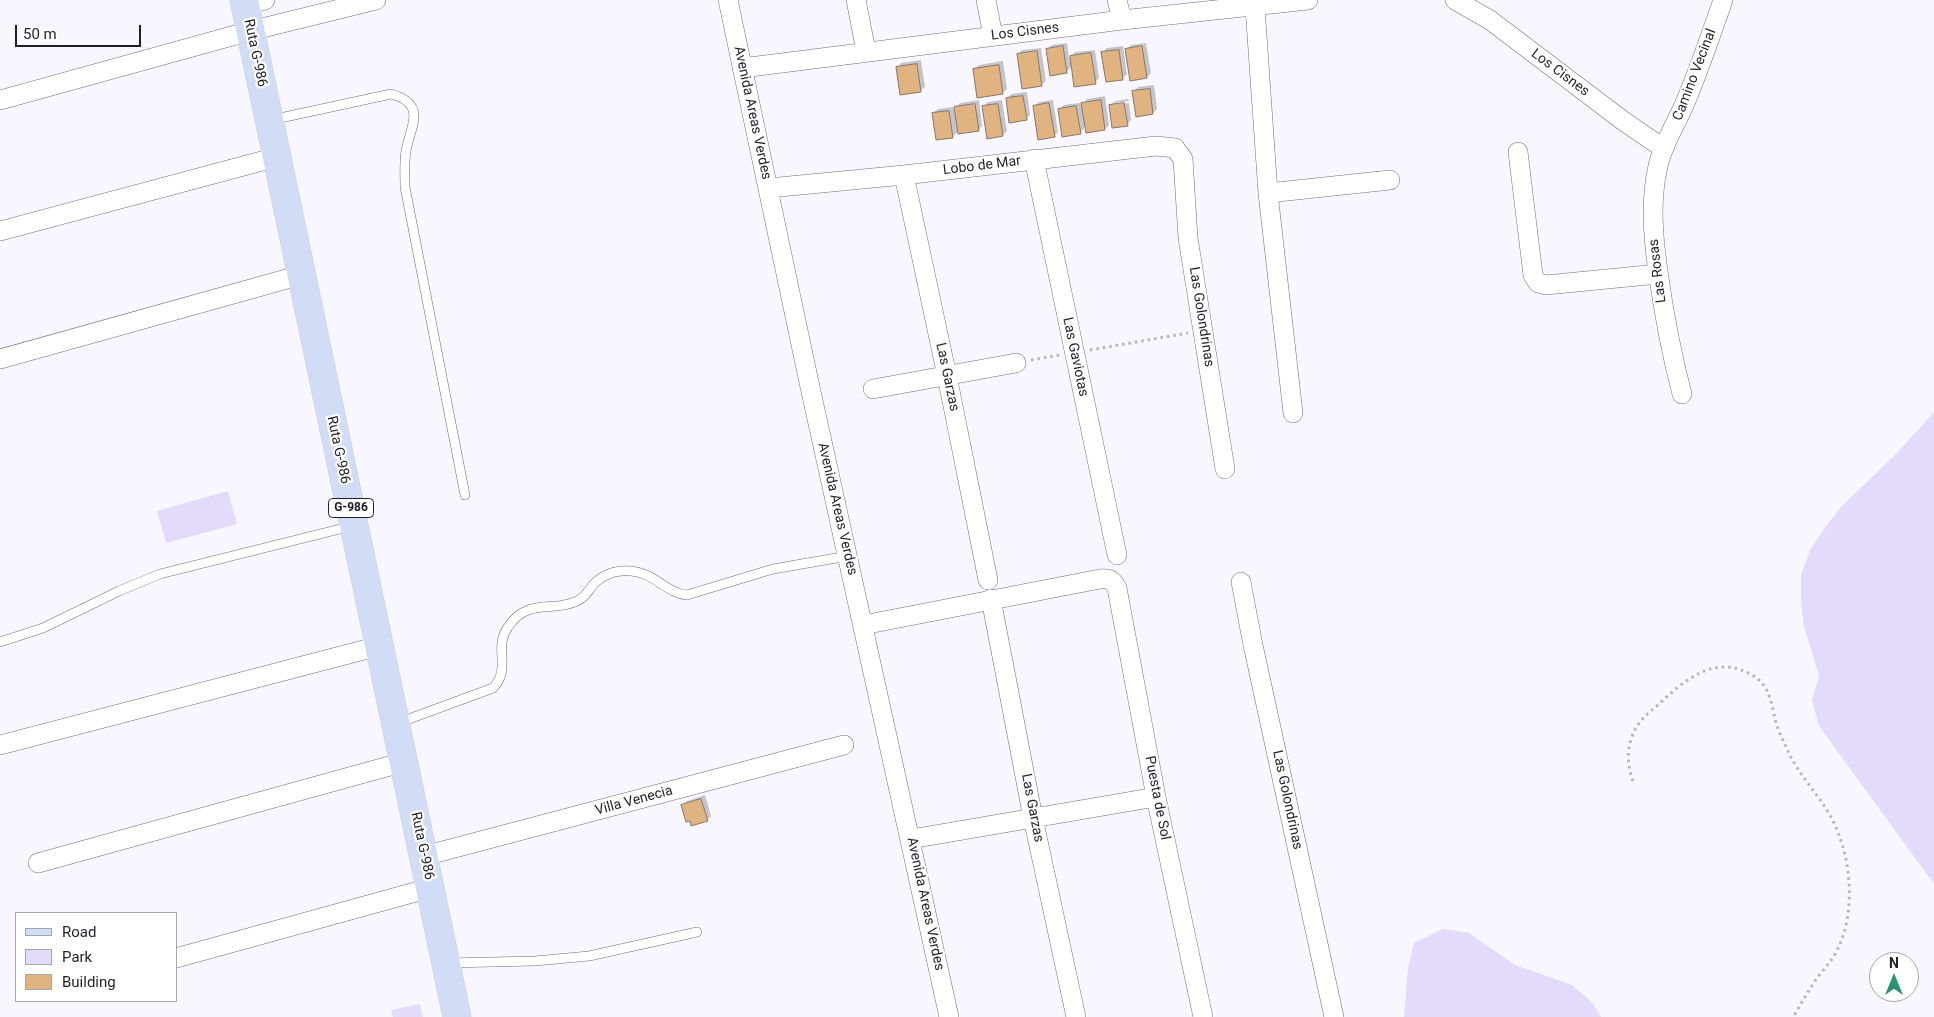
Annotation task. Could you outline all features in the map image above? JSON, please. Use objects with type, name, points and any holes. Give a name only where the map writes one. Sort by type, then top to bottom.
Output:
[{"type":"main road","name":"Ruta G-986","points":[[251,9],[276,157],[457,1017]]},
{"type":"street","points":[[0,100],[251,9],[376,0]]},
{"type":"street","name":"Avenida Areas Verdes","points":[[728,0],[949,1017]]},
{"type":"street","points":[[856,0],[866,51]]},
{"type":"street","points":[[986,0],[993,36]]},
{"type":"street","points":[[1117,0],[1122,20]]},
{"type":"street","name":"Los Cisnes","points":[[742,68],[1122,20],[1308,0]]},
{"type":"street","name":"Los Cisnes","points":[[1455,0],[1490,20],[1622,120],[1664,148]]},
{"type":"street","name":"Camino Vecinal","points":[[1664,148],[1690,93],[1723,0]]},
{"type":"street","points":[[1255,7],[1268,193],[1292,412]]},
{"type":"street","name":"Lobo de Mar","points":[[769,188],[904,175],[1156,146],[1170,146],[1179,151],[1184,164]]},
{"type":"street","name":"Las Rosas","points":[[1664,148],[1658,165],[1653,202],[1653,242],[1667,334],[1682,394]]},
{"type":"street","points":[[1518,152],[1534,275],[1538,283],[1546,285],[1658,274]]},
{"type":"street","points":[[0,231],[276,157]]},
{"type":"street","name":"Las Gaviotas","points":[[1034,160],[1116,555]]},
{"type":"street","name":"Las Golondrinas","points":[[1184,164],[1188,238],[1225,469]]},
{"type":"street","name":"Las Garzas","points":[[904,175],[988,580]]},
{"type":"street","points":[[1268,193],[1390,180]]},
{"type":"street","points":[[0,359],[301,275]]},
{"type":"street","points":[[873,389],[1016,363]]},
{"type":"street","name":"Puesta de Sol","points":[[991,599],[1100,579],[1111,580],[1118,588],[1156,797],[1203,1017]]},
{"type":"street","name":"Las Golondrinas","points":[[1241,582],[1334,1017]]},
{"type":"street","points":[[863,625],[991,599]]},
{"type":"street","name":"Las Garzas","points":[[991,599],[1033,818],[1076,1017]]},
{"type":"street","points":[[0,745],[379,646]]},
{"type":"street","name":"Villa Venecia","points":[[424,856],[844,745]]},
{"type":"street","points":[[38,863],[404,762]]},
{"type":"street","points":[[911,839],[1156,797]]},
{"type":"street","points":[[178,957],[430,888]]},
{"type":"lane","points":[[269,120],[391,94],[405,100],[410,106],[414,120],[406,152],[405,187],[465,495]]},
{"type":"lane","points":[[0,642],[43,628],[118,591],[160,574],[354,525]]},
{"type":"lane","points":[[396,724],[493,688],[502,677],[501,647],[503,637],[514,620],[531,609],[577,602],[599,580],[614,572],[628,571],[644,574],[654,578],[674,592],[687,595],[773,569],[848,556]]},
{"type":"lane","points":[[446,963],[589,956],[697,932]]},
{"type":"path","points":[[1016,363],[1203,330]]},
{"type":"path","points":[[1633,781],[1628,760],[1630,744],[1635,729],[1648,712],[1689,678],[1700,672],[1724,667],[1746,671],[1763,684],[1771,699],[1774,714],[1789,755],[1800,774],[1823,804],[1838,831],[1846,860],[1848,878],[1847,913],[1841,942],[1835,955],[1818,976],[1793,1017]]},
{"type":"green space","points":[[1934,412],[1934,884],[1819,726],[1812,701],[1819,676],[1804,626],[1801,601],[1801,575],[1810,550],[1841,507],[1899,451]]},
{"type":"green space","points":[[228,491],[237,524],[166,543],[157,511]]},
{"type":"green space","points":[[1443,929],[1469,933],[1515,965],[1572,985],[1593,1003],[1601,1017],[1404,1017],[1408,968],[1414,943]]},
{"type":"green space","points":[[420,1004],[423,1017],[393,1017],[391,1010]]},
{"type":"building","points":[[1063,46],[1067,73],[1050,76],[1046,49]]},
{"type":"building","points":[[1142,46],[1147,78],[1130,81],[1125,49]]},
{"type":"building","points":[[1119,50],[1123,80],[1106,82],[1101,52]]},
{"type":"building","points":[[1037,51],[1042,86],[1022,89],[1017,54]]},
{"type":"building","points":[[1091,53],[1096,84],[1074,87],[1070,56]]},
{"type":"building","points":[[917,64],[921,92],[900,95],[896,67]]},
{"type":"building","points":[[999,65],[1003,94],[977,98],[973,69]]},
{"type":"building","points":[[1150,89],[1153,114],[1136,117],[1132,91]]},
{"type":"building","points":[[1023,96],[1027,120],[1009,123],[1006,98]]},
{"type":"building","points":[[1101,100],[1105,130],[1086,133],[1081,103]]},
{"type":"building","points":[[1049,103],[1055,137],[1038,140],[1033,106]]},
{"type":"building","points":[[1124,103],[1128,126],[1112,128],[1109,105]]},
{"type":"building","points":[[975,104],[979,131],[958,134],[954,107]]},
{"type":"building","points":[[998,104],[1003,136],[987,139],[982,106]]},
{"type":"building","points":[[1076,106],[1081,134],[1062,137],[1058,109]]},
{"type":"building","points":[[949,111],[953,138],[936,140],[932,113]]},
{"type":"building","points":[[701,799],[708,821],[691,826],[690,821],[686,822],[681,805]]}]
